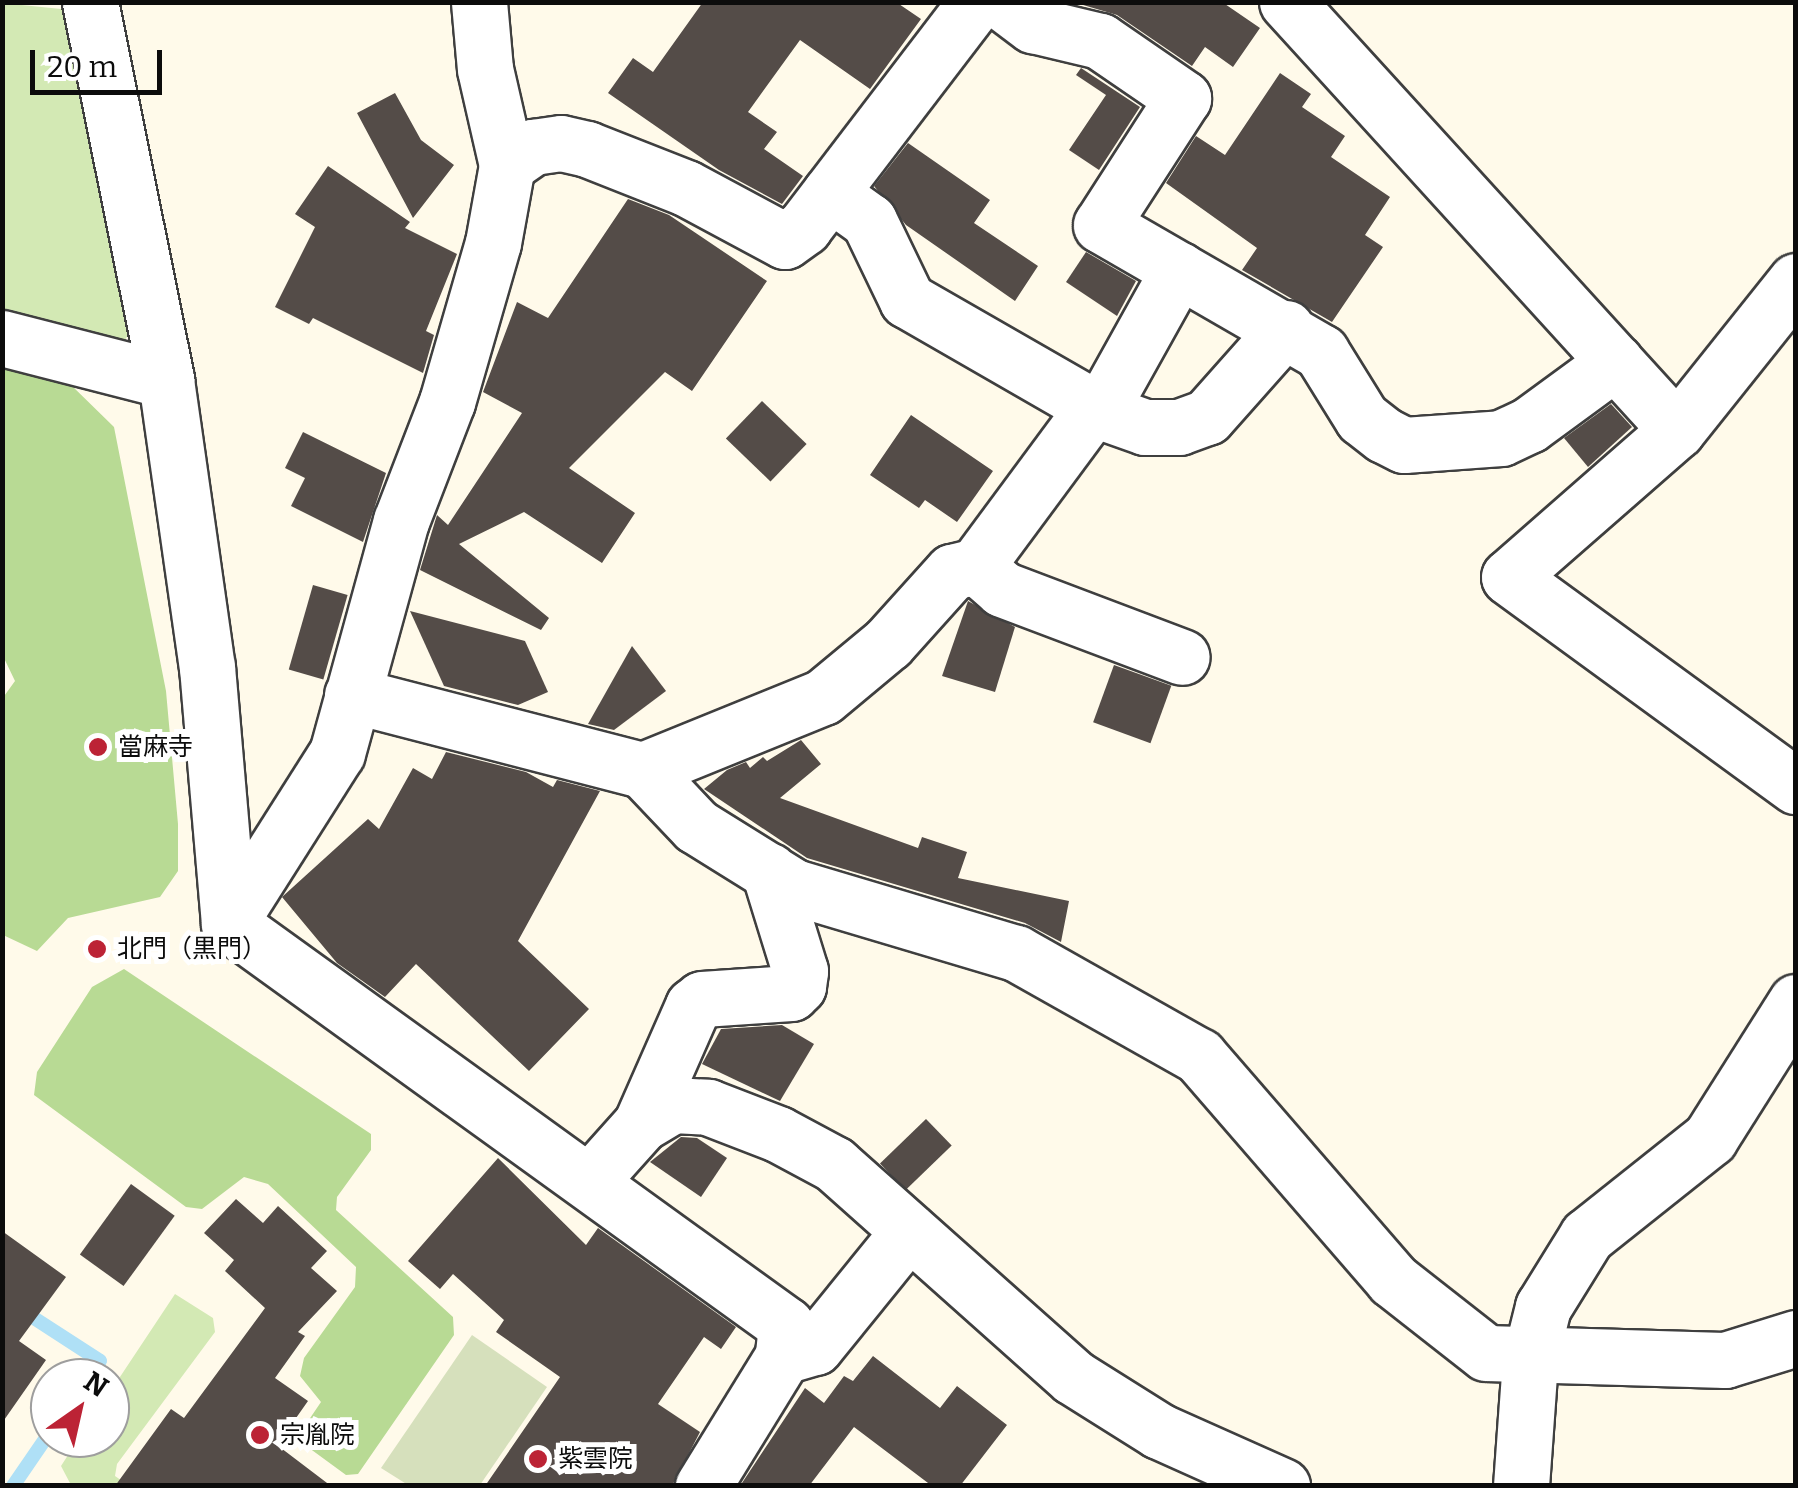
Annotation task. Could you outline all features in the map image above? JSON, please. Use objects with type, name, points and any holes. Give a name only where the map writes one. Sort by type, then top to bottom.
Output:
[{"type":"street","points":[[90,2],[166,380],[207,667],[229,923],[591,1180],[786,1325],[783,1356],[703,1486]]},
{"type":"street","points":[[229,923],[338,752],[401,521],[447,402],[493,243],[506,165],[485,70],[479,2]]},
{"type":"street","points":[[506,165],[533,147],[561,142],[587,149],[686,188],[784,240],[830,193],[976,2]]},
{"type":"street","points":[[1002,2],[1034,24],[1089,34],[1184,98],[1100,224],[1286,328],[1321,352],[1362,418],[1404,445],[1500,438],[1529,426],[1615,362]]},
{"type":"street","points":[[1287,2],[1677,430]]},
{"type":"street","points":[[830,193],[868,221],[908,300],[1096,410],[1145,427],[1179,427],[1207,416],[1286,328]]},
{"type":"street","points":[[642,770],[823,697],[888,644],[952,572],[976,566],[1096,410],[1179,269]]},
{"type":"street","points":[[1796,281],[1677,430],[1509,577],[1796,786]]},
{"type":"street","points":[[2,338],[166,380]]},
{"type":"street","points":[[976,566],[1002,590],[1182,657]]},
{"type":"street","points":[[352,695],[642,770],[696,826],[794,887],[1016,953],[1199,1056],[1393,1280],[1486,1353],[1530,1359],[1724,1360],[1796,1338]]},
{"type":"street","points":[[641,1124],[692,1006],[702,998],[792,993],[798,986],[800,971],[768,871]]},
{"type":"street","points":[[1521,1486],[1530,1359],[1543,1307],[1587,1236],[1710,1138],[1796,1002]]},
{"type":"street","points":[[591,1180],[641,1124],[673,1104],[708,1107],[778,1134],[834,1164],[1073,1377],[1158,1431],[1282,1486]]},
{"type":"street","points":[[783,1356],[816,1347],[909,1231]]},
{"type":"green space","points":[[2,3],[71,10],[134,327],[119,348],[3,316]]},
{"type":"green space","points":[[3,367],[68,382],[114,427],[166,691],[178,824],[178,871],[160,897],[68,918],[37,951],[3,935],[2,699],[15,681],[3,656]]},
{"type":"green space","points":[[124,969],[371,1134],[371,1150],[337,1197],[336,1210],[453,1317],[454,1335],[358,1474],[346,1475],[305,1445],[302,1430],[321,1402],[300,1376],[304,1358],[355,1287],[356,1267],[268,1184],[244,1177],[202,1209],[186,1207],[34,1095],[37,1072],[92,987]]},
{"type":"green space","points":[[175,1294],[213,1318],[215,1332],[130,1446],[130,1362]]},
{"type":"green space","points":[[472,1335],[547,1387],[480,1485],[408,1485],[381,1468]]},
{"type":"green space","points":[[66,1458],[121,1458],[115,1476],[128,1485],[71,1485],[61,1466]]},
{"type":"building","points":[[703,2],[896,2],[921,19],[870,89],[800,40],[748,112],[777,132],[764,149],[803,176],[782,204],[719,170],[608,93],[633,58],[653,72]]},
{"type":"building","points":[[1073,2],[1222,2],[1260,28],[1233,67],[1205,47],[1192,66],[1117,15]]},
{"type":"building","points":[[1081,68],[1140,107],[1099,170],[1069,150],[1106,95],[1076,75]]},
{"type":"building","points":[[1280,73],[1311,94],[1302,107],[1345,136],[1331,157],[1390,197],[1365,235],[1383,247],[1332,322],[1242,270],[1257,248],[1166,183],[1196,136],[1225,155]]},
{"type":"building","points":[[395,93],[421,140],[454,165],[413,218],[357,113]]},
{"type":"building","points":[[908,143],[990,200],[974,223],[1038,266],[1015,301],[906,225],[874,186]]},
{"type":"building","points":[[328,166],[410,222],[405,228],[457,254],[426,331],[434,335],[423,373],[313,318],[309,324],[275,307],[315,227],[295,214]]},
{"type":"building","points":[[628,199],[669,215],[767,281],[692,391],[665,372],[569,468],[635,513],[602,563],[524,512],[459,544],[549,618],[541,630],[420,570],[437,515],[448,525],[522,413],[483,392],[517,302],[548,318]]},
{"type":"building","points":[[1086,252],[1136,281],[1117,316],[1066,282]]},
{"type":"building","points":[[762,401],[807,444],[770,481],[726,438]]},
{"type":"building","points":[[1611,404],[1632,427],[1588,467],[1564,438]]},
{"type":"building","points":[[911,415],[993,471],[957,522],[925,500],[919,508],[870,475]]},
{"type":"building","points":[[303,432],[386,473],[363,542],[291,506],[305,478],[285,468]]},
{"type":"building","points":[[313,585],[348,595],[323,680],[289,670]]},
{"type":"building","points":[[968,601],[1015,627],[995,692],[942,676]]},
{"type":"building","points":[[410,611],[525,641],[548,692],[518,705],[444,686]]},
{"type":"building","points":[[632,646],[666,691],[614,730],[588,724]]},
{"type":"building","points":[[1114,665],[1171,686],[1150,743],[1093,722]]},
{"type":"building","points":[[801,740],[821,764],[780,798],[918,848],[922,837],[967,852],[958,878],[1069,901],[1061,942],[1025,923],[807,858],[704,789],[727,770],[746,762],[750,768],[763,757],[767,761]]},
{"type":"building","points":[[446,752],[526,772],[553,787],[557,780],[600,791],[518,941],[589,1009],[529,1071],[416,964],[385,997],[337,963],[282,897],[368,819],[379,829],[413,768],[432,779]]},
{"type":"building","points":[[782,1025],[814,1044],[780,1101],[702,1064],[721,1029]]},
{"type":"building","points":[[926,1119],[952,1146],[906,1190],[880,1163]]},
{"type":"building","points":[[681,1137],[697,1138],[727,1158],[701,1197],[650,1162]]},
{"type":"building","points":[[498,1158],[586,1245],[598,1228],[736,1327],[721,1349],[704,1337],[658,1404],[700,1432],[672,1486],[485,1486],[560,1377],[496,1332],[504,1320],[453,1274],[440,1289],[408,1261]]},
{"type":"building","points":[[131,1184],[175,1216],[124,1286],[80,1254]]},
{"type":"building","points":[[236,1199],[263,1223],[278,1206],[327,1251],[311,1268],[337,1291],[298,1332],[305,1336],[275,1378],[308,1401],[277,1445],[331,1486],[115,1486],[171,1409],[184,1418],[265,1308],[225,1271],[234,1260],[204,1233]]},
{"type":"building","points":[[2,1231],[66,1277],[19,1341],[43,1358],[30,1358],[30,1383],[2,1423]]},
{"type":"building","points":[[873,1356],[940,1408],[957,1386],[1007,1425],[960,1486],[932,1486],[854,1427],[809,1486],[740,1486],[805,1388],[824,1403],[844,1376],[853,1381]]},
{"type":"waterway","points":[[20,1309],[95,1358]]},
{"type":"waterway","points":[[13,1486],[32,1458]]},
{"type":"place","name":"當麻寺","points":[[98,747]]},
{"type":"place","name":"北門（黒門）","points":[[97,949]]},
{"type":"place","name":"宗胤院","points":[[260,1435]]},
{"type":"place","name":"紫雲院","points":[[538,1459]]}]
